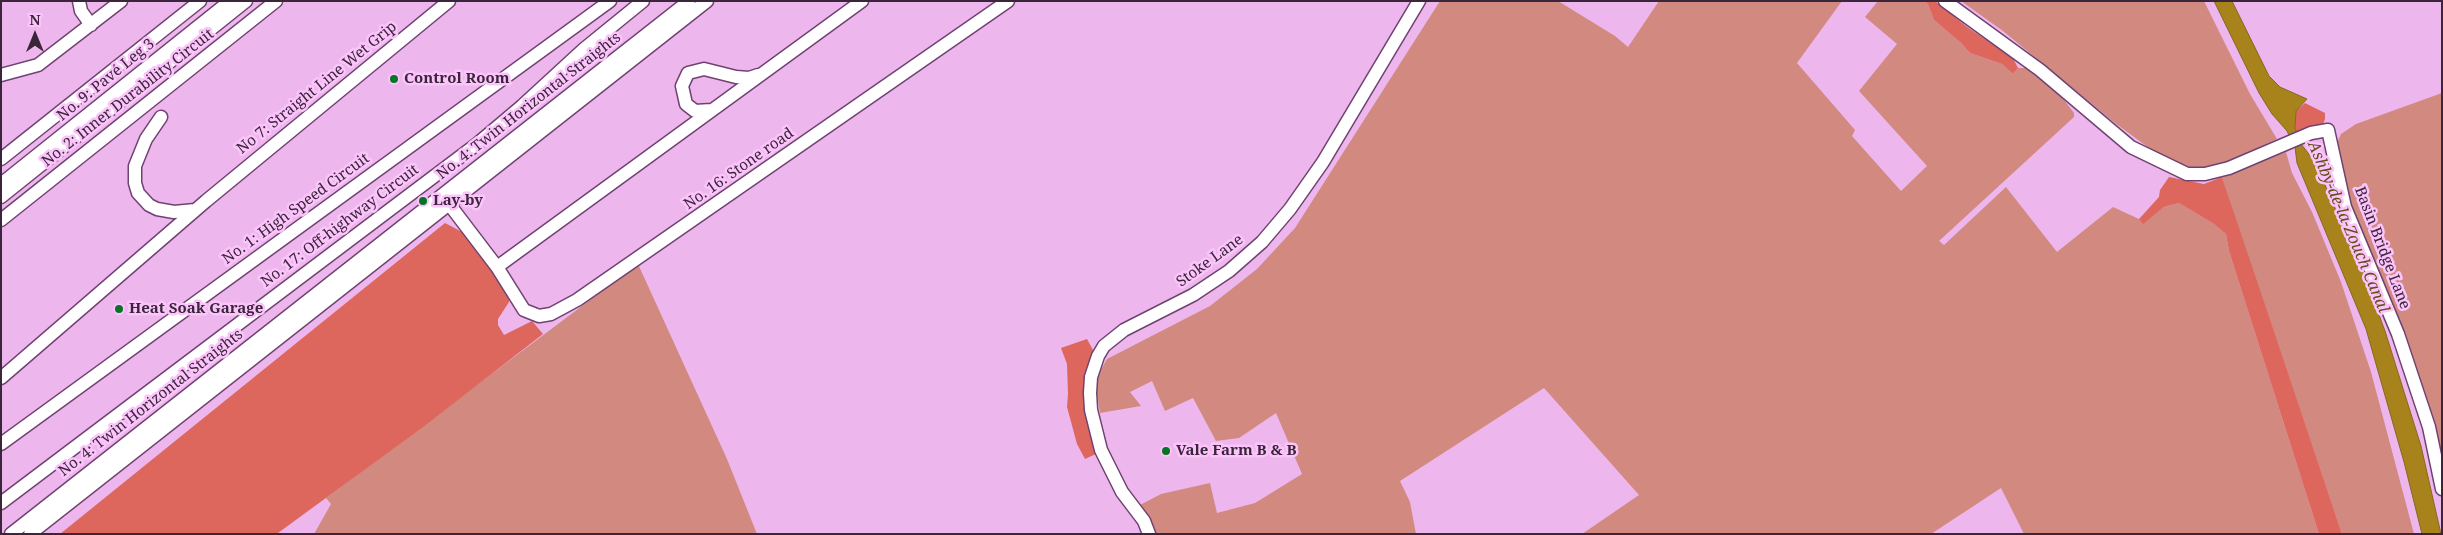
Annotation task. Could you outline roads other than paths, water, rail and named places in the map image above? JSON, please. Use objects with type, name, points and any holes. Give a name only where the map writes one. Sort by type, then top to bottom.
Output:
[{"type":"street","points":[[78,1],[81,11],[91,25]]},
{"type":"street","points":[[1,75],[38,65],[121,1]]},
{"type":"street","points":[[1,159],[200,1]]},
{"type":"street","name":"No. 9: Pavé Leg 3","points":[[1,184],[230,1]]},
{"type":"street","points":[[1,197],[246,1]]},
{"type":"street","name":"No. 2: Inner Durability Circuit","points":[[1,220],[276,1]]},
{"type":"street","name":"No 7: Straight Line Wet Grip","points":[[1,378],[206,201],[449,1]]},
{"type":"street","name":"No. 1: High Speed Circuit","points":[[1,444],[610,1]]},
{"type":"street","name":"No. 17: Off-highway Circuit","points":[[1,503],[477,144],[584,49],[643,1]]},
{"type":"street","name":"No. 4: Twin Horizontal Straights","points":[[11,534],[690,1]]},
{"type":"street","name":"No. 4: Twin Horizontal Straights","points":[[30,534],[707,1]]},
{"type":"street","points":[[497,267],[862,1]]},
{"type":"street","name":"No. 16: Stone road","points":[[449,204],[497,267],[524,310],[539,316],[551,314],[578,300],[1008,1]]},
{"type":"street","name":"Stoke Lane","points":[[1148,534],[1144,521],[1122,492],[1101,450],[1091,410],[1090,393],[1090,377],[1098,356],[1104,346],[1124,330],[1193,295],[1229,271],[1262,242],[1290,209],[1323,162],[1419,1]]},
{"type":"street","name":"Basin Bridge Lane","points":[[1946,1],[2040,70],[2131,148],[2187,174],[2205,174],[2229,168],[2303,136],[2328,130],[2345,206],[2398,334],[2426,418],[2442,489]]},
{"type":"street","points":[[711,110],[695,111],[686,104],[682,86],[688,73],[704,69],[736,78],[749,78],[777,63]]},
{"type":"street","name":"No 7: Straight Line Wet Grip","points":[[161,117],[146,139],[135,166],[135,183],[138,193],[149,205],[174,212],[195,209],[206,201]]},
{"type":"place","name":"Control Room","points":[[394,79]]},
{"type":"place","name":"Lay-by","points":[[423,201]]},
{"type":"place","name":"Heat Soak Garage","points":[[119,309]]},
{"type":"place","name":"Vale Farm B & B","points":[[1166,451]]},
{"type":"water label","name":"Ashby-de-la-Zouch Canal","points":[[2348,227]]}]
